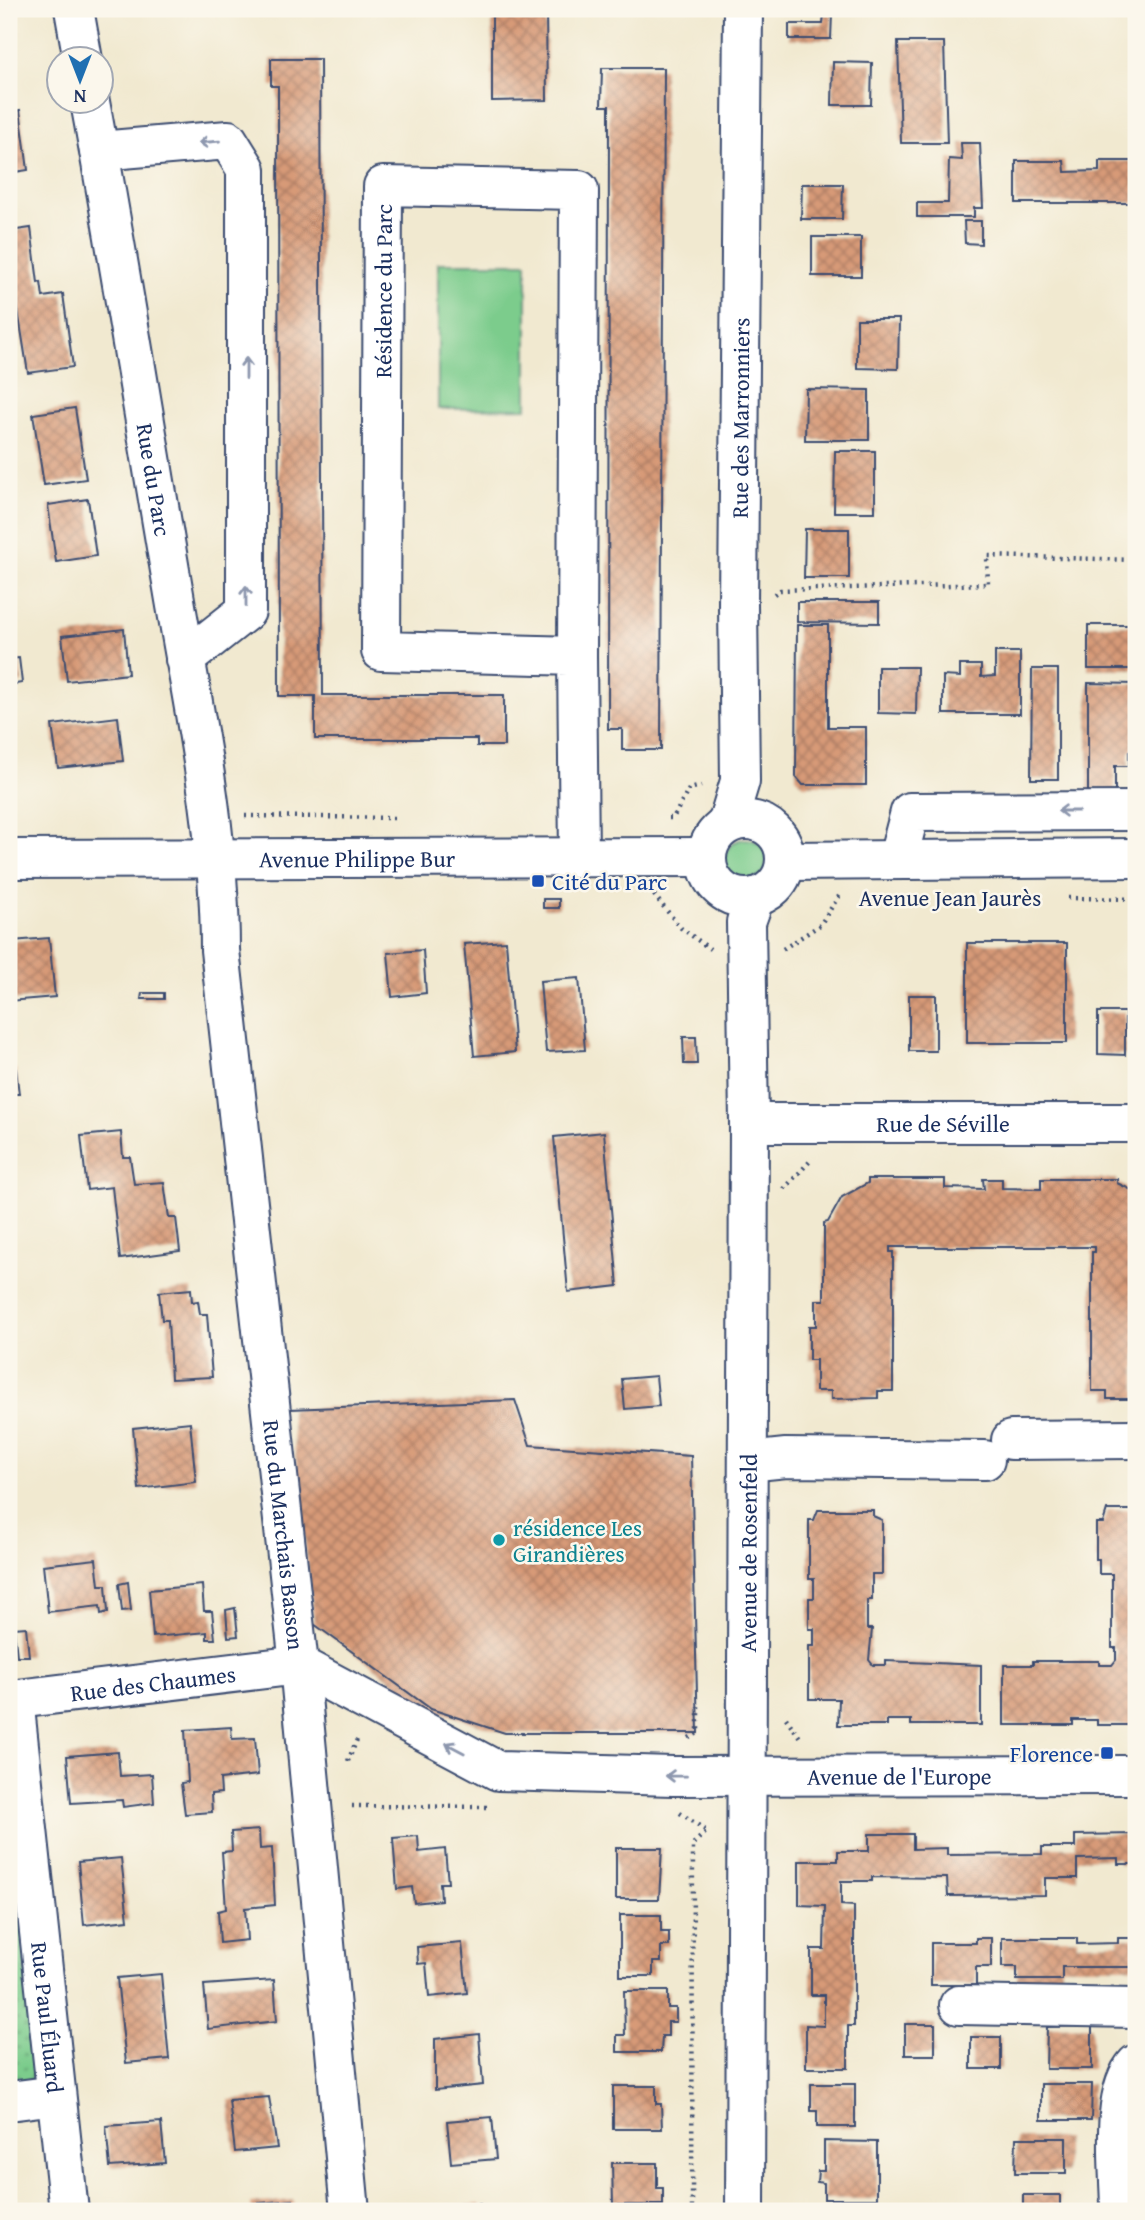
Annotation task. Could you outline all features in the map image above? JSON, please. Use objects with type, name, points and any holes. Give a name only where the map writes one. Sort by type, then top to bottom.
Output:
[{"type":"street","points":[[74,9],[81,46]]},
{"type":"street","name":"Rue des Marronniers","points":[[727,824],[740,781],[738,604],[743,9]]},
{"type":"street","name":"Rue du Parc","points":[[93,116],[185,659],[204,755],[213,841]]},
{"type":"street","points":[[99,151],[228,140],[246,169],[246,611],[185,659]]},
{"type":"street","name":"Résidence du Parc","points":[[577,656],[381,651],[383,186],[579,190],[579,859]]},
{"type":"street","name":"Avenue Jean Jaurès","points":[[898,859],[909,812],[1136,811]]},
{"type":"street","points":[[751,820],[772,830],[784,849],[785,861],[776,884],[755,897],[731,895],[713,879],[707,857],[710,844],[727,824],[751,820]]},
{"type":"street","name":"Avenue Philippe Bur","points":[[9,859],[213,841],[579,859],[707,857]]},
{"type":"street","name":"Rue du Marchais Basson","points":[[213,841],[220,950],[299,1665],[350,2211]]},
{"type":"street","name":"Avenue Jean Jaurès","points":[[785,861],[1136,858]]},
{"type":"street","name":"Avenue de Rosenfeld","points":[[745,2211],[749,1123],[746,954],[747,922],[755,897]]},
{"type":"street","name":"Rue de Séville","points":[[749,1123],[1136,1123]]},
{"type":"street","points":[[748,1462],[786,1458],[998,1450],[1136,1439]]},
{"type":"street","name":"Rue des Chaumes","points":[[11,1700],[299,1665]]},
{"type":"street","name":"Avenue de l'Europe","points":[[299,1665],[498,1771],[745,1776],[1136,1775]]},
{"type":"street","name":"Rue Paul Éluard","points":[[11,1700],[69,2211]]},
{"type":"street","points":[[959,2005],[1136,2008]]},
{"type":"street","points":[[1119,2211],[1120,2111],[1123,2085],[1136,2064]]},
{"type":"street","points":[[9,2101],[56,2095]]},
{"type":"path","points":[[738,604],[758,604],[780,590],[988,584],[987,556],[1136,560]]},
{"type":"path","points":[[659,819],[673,818],[689,789],[719,781],[740,781]]},
{"type":"path","points":[[213,841],[240,816],[401,818]]},
{"type":"path","points":[[644,895],[656,895],[681,928],[699,944],[719,953],[746,954]]},
{"type":"path","name":"Avenue Jean Jaurès","points":[[746,954],[777,952],[794,945],[820,925],[839,897],[852,897]]},
{"type":"path","name":"Avenue Jean Jaurès","points":[[1055,898],[1136,899]]},
{"type":"path","points":[[348,1769],[347,1757],[376,1705]]},
{"type":"path","points":[[351,1794],[353,1819]]},
{"type":"path","points":[[352,1806],[493,1807]]},
{"type":"path","points":[[673,1807],[707,1831],[693,1844],[692,2211]]},
{"type":"green space","points":[[438,263],[527,263],[527,408],[438,409]]},
{"type":"green space","points":[[746,839],[761,845],[767,860],[761,875],[746,881],[731,875],[725,860],[731,845]]},
{"type":"green space","points":[[9,1809],[38,2079],[9,2082]]},
{"type":"building","points":[[492,9],[546,9],[547,100],[492,101]]},
{"type":"building","points":[[824,14],[832,14],[831,39],[789,39],[789,24],[823,24]]},
{"type":"building","points":[[898,42],[944,42],[947,143],[901,143]]},
{"type":"building","points":[[271,59],[320,59],[323,695],[504,695],[504,746],[477,746],[477,739],[315,739],[315,696],[279,696],[278,86],[271,86]]},
{"type":"building","points":[[833,62],[872,63],[871,105],[832,105]]},
{"type":"building","points":[[602,68],[664,68],[661,750],[622,750],[622,729],[608,729],[609,106],[601,106]]},
{"type":"building","points":[[20,110],[28,170],[9,173],[9,112]]},
{"type":"building","points":[[961,143],[980,143],[983,208],[974,208],[974,217],[917,217],[917,203],[948,203],[949,159],[962,160]]},
{"type":"building","points":[[1016,161],[1064,161],[1065,172],[1099,171],[1099,161],[1136,161],[1136,203],[1016,203]]},
{"type":"building","points":[[802,184],[843,184],[842,219],[801,219]]},
{"type":"building","points":[[964,221],[981,221],[981,244],[965,243]]},
{"type":"building","points":[[31,228],[38,283],[41,282],[43,297],[63,294],[73,367],[28,373],[17,304],[9,304],[9,231]]},
{"type":"building","points":[[812,237],[861,237],[861,276],[812,276]]},
{"type":"building","points":[[857,319],[899,319],[898,369],[857,368]]},
{"type":"building","points":[[806,389],[869,390],[869,440],[805,440]]},
{"type":"building","points":[[75,408],[86,479],[44,485],[33,414]]},
{"type":"building","points":[[835,451],[875,451],[875,512],[834,512]]},
{"type":"building","points":[[88,499],[96,556],[56,562],[48,505]]},
{"type":"building","points":[[805,529],[849,529],[849,578],[804,578]]},
{"type":"building","points":[[797,602],[879,602],[879,623],[797,622]]},
{"type":"building","points":[[797,625],[828,625],[828,727],[866,727],[866,785],[803,785],[796,777]]},
{"type":"building","points":[[1088,625],[1136,625],[1136,669],[1088,669]]},
{"type":"building","points":[[124,629],[128,674],[67,681],[62,636]]},
{"type":"building","points":[[995,652],[1020,652],[1020,714],[943,714],[943,676],[960,677],[960,665],[981,665],[981,677],[995,676]]},
{"type":"building","points":[[19,658],[22,683],[9,685],[9,659]]},
{"type":"building","points":[[878,667],[917,667],[916,714],[878,713]]},
{"type":"building","points":[[1032,669],[1058,669],[1058,779],[1031,779]]},
{"type":"building","points":[[1088,683],[1136,684],[1136,746],[1129,752],[1129,766],[1115,766],[1115,792],[1088,793]]},
{"type":"building","points":[[118,717],[123,761],[58,768],[52,725]]},
{"type":"building","points":[[543,899],[559,899],[559,908],[543,908]]},
{"type":"building","points":[[49,938],[55,997],[9,1001],[9,965],[14,964],[12,941]]},
{"type":"building","points":[[506,941],[515,1052],[474,1056],[464,944]]},
{"type":"building","points":[[967,943],[1067,943],[1067,1043],[967,1043]]},
{"type":"building","points":[[423,950],[426,993],[392,997],[388,953]]},
{"type":"building","points":[[579,978],[585,1050],[546,1052],[540,981]]},
{"type":"building","points":[[142,993],[164,993],[164,999],[141,999]]},
{"type":"building","points":[[909,995],[936,995],[936,1051],[909,1051]]},
{"type":"building","points":[[1098,1012],[1125,1012],[1125,1055],[1098,1054]]},
{"type":"building","points":[[683,1037],[696,1037],[697,1064],[684,1064]]},
{"type":"building","points":[[16,1069],[19,1094],[9,1094],[9,1070]]},
{"type":"building","points":[[121,1132],[123,1157],[130,1157],[134,1184],[164,1182],[169,1218],[176,1218],[180,1251],[120,1259],[112,1187],[87,1190],[81,1136]]},
{"type":"building","points":[[604,1132],[618,1286],[568,1292],[554,1137]]},
{"type":"building","points":[[868,1179],[945,1179],[945,1188],[984,1189],[983,1179],[1002,1179],[1002,1188],[1041,1189],[1041,1179],[1117,1179],[1117,1183],[1136,1192],[1136,1399],[1107,1399],[1107,1391],[1092,1391],[1092,1252],[1095,1252],[1095,1247],[890,1247],[890,1252],[893,1252],[893,1391],[878,1391],[878,1398],[831,1399],[831,1391],[816,1391],[816,1360],[809,1360],[809,1326],[816,1326],[816,1300],[824,1300],[824,1223],[828,1222],[842,1197],[868,1183]]},
{"type":"building","points":[[191,1289],[192,1302],[198,1301],[200,1314],[207,1314],[212,1377],[171,1379],[168,1320],[162,1320],[159,1292]]},
{"type":"building","points":[[656,1376],[659,1406],[625,1409],[622,1379]]},
{"type":"building","name":"résidence Les Girandières","points":[[515,1400],[530,1445],[691,1456],[698,1733],[505,1733],[431,1709],[314,1624],[290,1409]]},
{"type":"building","points":[[190,1422],[196,1482],[139,1489],[133,1428]]},
{"type":"building","points":[[818,1510],[873,1510],[873,1516],[882,1520],[882,1574],[872,1574],[872,1600],[867,1600],[867,1629],[872,1629],[869,1660],[873,1665],[886,1665],[886,1661],[981,1665],[981,1725],[911,1725],[911,1720],[887,1720],[887,1725],[838,1725],[839,1699],[809,1699],[809,1646],[814,1646],[814,1629],[809,1629],[809,1598],[814,1598],[814,1579],[809,1579],[809,1520],[814,1520]]},
{"type":"building","points":[[1107,1510],[1136,1510],[1136,1725],[1097,1725],[1097,1720],[1073,1720],[1073,1725],[1004,1725],[1004,1665],[1033,1665],[1033,1661],[1099,1661],[1099,1665],[1112,1665],[1116,1660],[1116,1648],[1112,1648],[1112,1574],[1099,1574],[1099,1559],[1096,1559],[1096,1523],[1103,1523]]},
{"type":"building","points":[[96,1559],[99,1585],[106,1585],[108,1612],[101,1614],[100,1606],[48,1612],[43,1565]]},
{"type":"building","points":[[128,1582],[131,1610],[122,1611],[119,1584]]},
{"type":"building","points":[[202,1585],[204,1611],[212,1611],[215,1639],[207,1639],[207,1632],[153,1637],[149,1590]]},
{"type":"building","points":[[235,1608],[238,1636],[228,1637],[226,1610]]},
{"type":"building","points":[[26,1627],[29,1656],[17,1656],[14,1628]]},
{"type":"building","points":[[231,1727],[232,1739],[255,1738],[258,1775],[220,1779],[221,1793],[211,1794],[212,1812],[185,1814],[181,1783],[188,1782],[185,1730]]},
{"type":"building","points":[[118,1752],[120,1776],[152,1774],[154,1803],[123,1807],[122,1800],[71,1803],[67,1756]]},
{"type":"building","points":[[259,1830],[260,1849],[272,1848],[275,1905],[245,1908],[247,1940],[220,1943],[218,1911],[226,1909],[222,1852],[232,1851],[231,1832]]},
{"type":"building","points":[[869,1834],[913,1834],[913,1849],[947,1848],[947,1855],[1042,1854],[1042,1847],[1075,1847],[1075,1835],[1135,1834],[1136,1864],[1118,1864],[1118,1858],[1077,1859],[1077,1878],[1045,1878],[1045,1895],[948,1896],[947,1878],[872,1877],[872,1881],[841,1881],[841,1905],[854,1906],[854,2026],[848,2026],[848,2068],[806,2068],[806,2025],[824,2026],[824,1995],[811,1995],[811,1949],[824,1949],[825,1906],[799,1905],[799,1861],[838,1861],[838,1851],[869,1851]]},
{"type":"building","points":[[418,1836],[419,1852],[445,1849],[448,1883],[440,1883],[441,1900],[414,1903],[412,1887],[397,1889],[393,1838]]},
{"type":"building","points":[[616,1848],[662,1848],[659,1899],[616,1899]]},
{"type":"building","points":[[121,1858],[128,1920],[84,1925],[78,1862]]},
{"type":"building","points":[[620,1915],[661,1915],[661,1932],[669,1932],[669,1946],[661,1946],[661,1962],[653,1962],[653,1976],[620,1976]]},
{"type":"building","points":[[976,1938],[991,1938],[991,1967],[976,1967],[976,1985],[931,1985],[931,1943],[976,1943]]},
{"type":"building","points":[[1002,1938],[1077,1938],[1077,1944],[1118,1943],[1118,1938],[1136,1938],[1136,1967],[1062,1967],[1062,1980],[1017,1980],[1017,1967],[1002,1967]]},
{"type":"building","points":[[462,1943],[467,1993],[429,1997],[426,1963],[418,1964],[417,1947]]},
{"type":"building","points":[[161,1974],[169,2059],[126,2063],[117,1978]]},
{"type":"building","points":[[274,1980],[277,2021],[208,2029],[204,1985]]},
{"type":"building","points":[[624,1991],[668,1991],[668,2008],[676,2008],[676,2022],[668,2022],[668,2036],[662,2036],[661,2052],[617,2052],[617,2035],[625,2035]]},
{"type":"building","points":[[905,2024],[935,2024],[935,2055],[905,2055]]},
{"type":"building","points":[[1092,2026],[1092,2069],[1046,2069],[1047,2027]]},
{"type":"building","points":[[479,2034],[483,2085],[435,2090],[435,2039]]},
{"type":"building","points":[[971,2037],[1001,2037],[1001,2069],[971,2069]]},
{"type":"building","points":[[811,2084],[855,2084],[855,2127],[817,2127],[817,2111],[811,2111]]},
{"type":"building","points":[[1041,2084],[1092,2084],[1091,2120],[1041,2120]]},
{"type":"building","points":[[613,2086],[656,2086],[656,2104],[661,2104],[662,2129],[613,2129]]},
{"type":"building","points":[[269,2097],[277,2148],[235,2152],[229,2100]]},
{"type":"building","points":[[492,2117],[496,2159],[451,2163],[447,2121]]},
{"type":"building","points":[[161,2122],[165,2163],[110,2167],[106,2126]]},
{"type":"building","points":[[1016,2138],[1066,2138],[1066,2173],[1015,2173]]},
{"type":"building","points":[[824,2141],[877,2142],[877,2199],[824,2199],[824,2183],[817,2182],[818,2171],[824,2171]]},
{"type":"building","points":[[612,2163],[657,2163],[657,2188],[663,2188],[663,2205],[613,2205]]},
{"type":"building","points":[[1023,2195],[1060,2195],[1060,2211],[1023,2211]]},
{"type":"building","points":[[293,2200],[295,2211],[252,2211],[251,2204]]},
{"type":"building","points":[[480,2204],[481,2211],[440,2211],[440,2208]]},
{"type":"place","name":"Cité du Parc","points":[[538,881]]},
{"type":"place","name":"résidence Les Girandières","points":[[499,1540]]},
{"type":"place","name":"Florence","points":[[1107,1753]]}]
